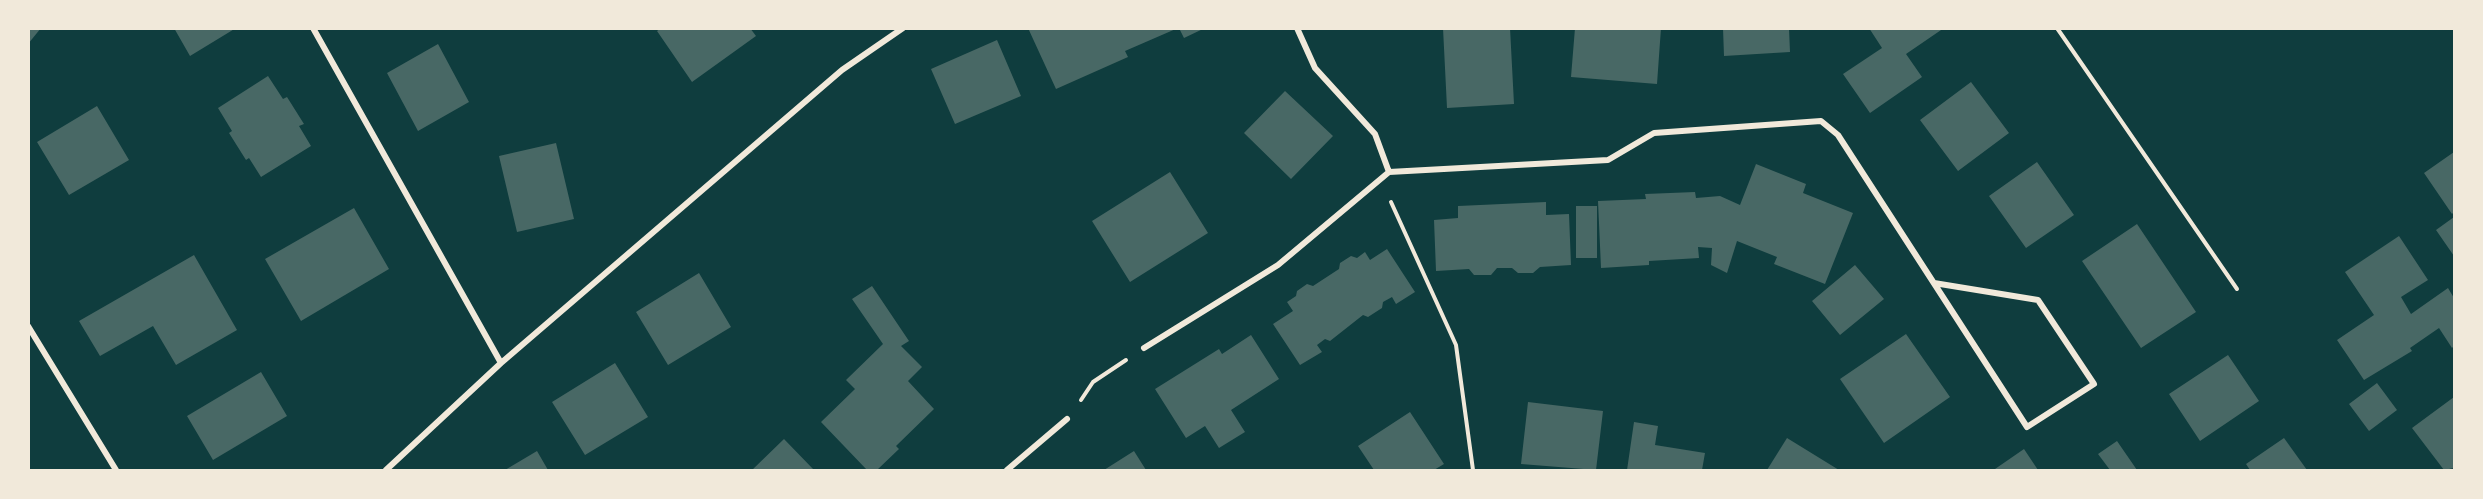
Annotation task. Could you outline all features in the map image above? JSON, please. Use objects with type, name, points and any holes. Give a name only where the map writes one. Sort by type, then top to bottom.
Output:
[{"type":"street","points":[[313,28],[501,363]]},
{"type":"street","points":[[386,471],[501,363],[842,70],[903,28]]},
{"type":"street","points":[[1297,28],[1315,68],[1375,134],[1389,172]]},
{"type":"street","points":[[1144,348],[1278,265],[1389,172],[1608,160],[1654,133],[1821,121],[1838,135],[2027,427],[2094,384],[2038,300],[1934,283]]},
{"type":"street","points":[[28,326],[116,471]]},
{"type":"street","points":[[1007,471],[1067,420]]},
{"type":"path","points":[[2057,28],[2237,289]]},
{"type":"path","points":[[1389,172],[1386,192],[1456,345],[1473,471]]},
{"type":"path","points":[[1067,420],[1093,382],[1144,348]]},
{"type":"building","points":[[28,28],[41,28],[28,44]]},
{"type":"building","points":[[174,28],[236,28],[190,56]]},
{"type":"building","points":[[661,28],[750,28],[756,36],[692,82],[657,31]]},
{"type":"building","points":[[1028,28],[1178,28],[1125,51],[1128,57],[1056,89]]},
{"type":"building","points":[[1179,28],[1205,28],[1184,38]]},
{"type":"building","points":[[1443,28],[1510,28],[1514,104],[1447,108]]},
{"type":"building","points":[[1575,28],[1661,28],[1657,84],[1571,77]]},
{"type":"building","points":[[1723,28],[1789,28],[1790,52],[1724,56]]},
{"type":"building","points":[[1869,28],[1944,28],[1906,54],[1922,77],[1870,113],[1843,74],[1882,48]]},
{"type":"building","points":[[997,40],[1021,96],[955,124],[931,69]]},
{"type":"building","points":[[438,44],[469,102],[418,131],[387,73]]},
{"type":"building","points":[[268,76],[283,99],[287,97],[304,124],[299,126],[311,146],[261,177],[249,158],[246,160],[229,133],[232,131],[218,108]]},
{"type":"building","points":[[1971,82],[2009,133],[1958,171],[1920,120]]},
{"type":"building","points":[[1285,91],[1333,136],[1291,179],[1244,133]]},
{"type":"building","points":[[97,106],[129,160],[69,195],[37,142]]},
{"type":"building","points":[[556,143],[574,219],[517,232],[499,156]]},
{"type":"building","points":[[2454,152],[2454,212],[2452,214],[2424,173]]},
{"type":"building","points":[[2037,162],[2074,215],[2026,248],[1989,196]]},
{"type":"building","points":[[1756,164],[1806,184],[1803,193],[1853,213],[1825,284],[1774,264],[1777,257],[1737,241],[1727,273],[1711,265],[1712,248],[1698,247],[1699,258],[1649,261],[1649,265],[1601,268],[1598,201],[1646,199],[1645,194],[1695,192],[1696,198],[1720,196],[1740,205]]},
{"type":"building","points":[[1170,172],[1208,233],[1130,282],[1092,221]]},
{"type":"building","points":[[1546,202],[1546,215],[1569,214],[1571,265],[1540,267],[1533,273],[1518,273],[1512,268],[1497,268],[1491,275],[1474,275],[1469,269],[1436,271],[1434,220],[1458,218],[1458,206]]},
{"type":"building","points":[[1576,206],[1597,206],[1597,258],[1576,258]]},
{"type":"building","points":[[354,208],[389,269],[301,321],[265,259]]},
{"type":"building","points":[[2454,217],[2454,256],[2436,230]]},
{"type":"building","points":[[2137,224],[2196,312],[2141,348],[2082,261]]},
{"type":"building","points":[[2399,236],[2428,280],[2401,297],[2411,314],[2448,288],[2454,298],[2454,346],[2452,348],[2439,328],[2410,348],[2412,351],[2364,380],[2337,340],[2374,315],[2345,272]]},
{"type":"building","points":[[1387,249],[1415,292],[1396,304],[1392,297],[1383,302],[1382,308],[1368,317],[1363,315],[1330,341],[1325,339],[1317,345],[1322,352],[1300,365],[1273,324],[1293,311],[1287,302],[1307,284],[1313,286],[1339,269],[1340,263],[1351,256],[1357,258],[1365,252],[1370,260]]},
{"type":"building","points":[[194,255],[237,330],[176,365],[153,326],[100,356],[79,321]]},
{"type":"building","points":[[1855,265],[1884,299],[1840,335],[1812,301]]},
{"type":"building","points":[[699,273],[731,327],[668,365],[636,312]]},
{"type":"building","points":[[872,286],[909,341],[901,346],[922,367],[908,381],[934,409],[896,446],[899,449],[877,470],[867,470],[821,422],[855,389],[846,380],[883,344],[852,299]]},
{"type":"building","points":[[1906,334],[1950,397],[1884,443],[1840,379]]},
{"type":"building","points":[[1251,335],[1279,379],[1231,410],[1245,432],[1219,448],[1205,426],[1186,438],[1155,389],[1219,349],[1222,354]]},
{"type":"building","points":[[2228,355],[2259,401],[2200,441],[2169,394]]},
{"type":"building","points":[[615,363],[648,417],[585,455],[552,402]]},
{"type":"building","points":[[261,372],[287,416],[213,460],[187,416]]},
{"type":"building","points":[[2377,383],[2397,410],[2369,431],[2349,404]]},
{"type":"building","points":[[2454,397],[2454,468],[2444,470],[2412,428]]},
{"type":"building","points":[[1528,402],[1603,411],[1596,470],[1521,464]]},
{"type":"building","points":[[1410,412],[1444,464],[1434,470],[1374,470],[1358,446]]},
{"type":"building","points":[[1634,422],[1658,426],[1655,445],[1705,453],[1702,470],[1627,470]]},
{"type":"building","points":[[1787,438],[1839,470],[1767,470]]},
{"type":"building","points":[[2284,438],[2307,470],[2250,470],[2246,464]]},
{"type":"building","points":[[784,439],[814,470],[752,470]]},
{"type":"building","points":[[2117,441],[2137,470],[2110,470],[2098,454]]},
{"type":"building","points":[[2024,449],[2038,470],[1995,469]]},
{"type":"building","points":[[537,451],[548,470],[505,470]]},
{"type":"building","points":[[1134,451],[1146,470],[1104,470]]}]
